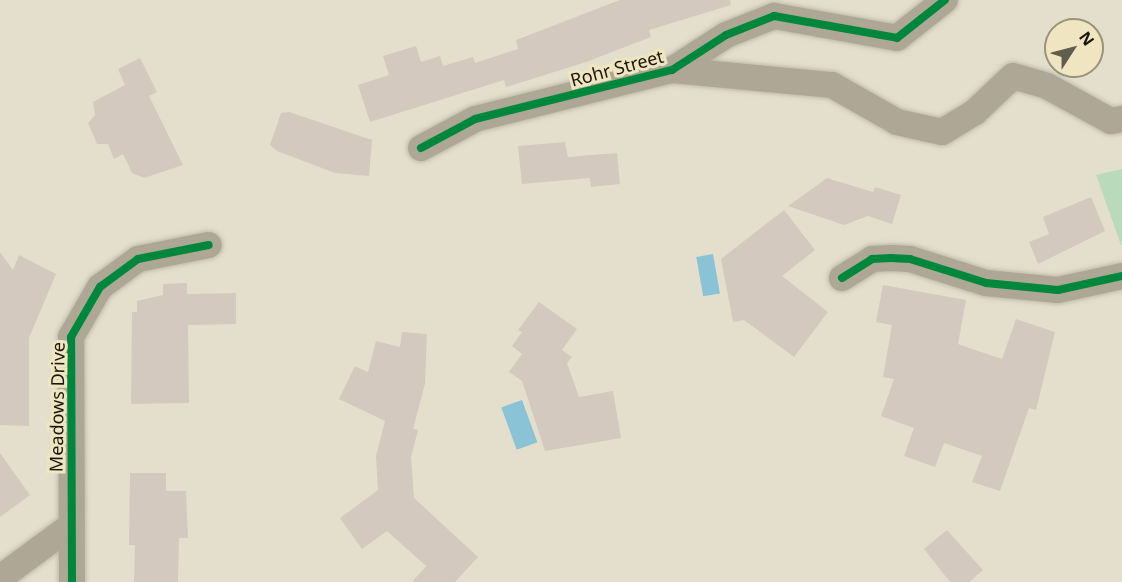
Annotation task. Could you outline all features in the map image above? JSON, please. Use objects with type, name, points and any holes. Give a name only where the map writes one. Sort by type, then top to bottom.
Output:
[{"type":"street","name":"Rohr Street","points":[[421,148],[475,119],[672,70],[726,34],[774,16],[897,38],[945,0]]},
{"type":"street","points":[[672,70],[832,85],[897,122],[942,132],[975,112],[1013,76],[1047,86],[1111,121],[1122,119]]},
{"type":"street","name":"Meadows Drive","points":[[72,582],[71,337],[100,287],[138,259],[209,245]]},
{"type":"street","points":[[842,278],[872,260],[891,258],[910,260],[986,283],[1058,290],[1122,276]]},
{"type":"street","points":[[0,578],[72,525]]},
{"type":"green space","points":[[1122,169],[1122,245],[1121,245],[1096,175]]},
{"type":"water","points":[[713,254],[720,293],[703,296],[696,257]]},
{"type":"water","points":[[522,400],[537,442],[517,450],[501,408]]},
{"type":"building","points":[[620,0],[730,0],[731,5],[649,30],[651,37],[586,62],[506,87],[504,80],[370,122],[358,85],[389,75],[383,56],[416,46],[421,62],[440,56],[443,66],[473,57],[475,63],[518,49],[516,40]]},
{"type":"building","points":[[140,58],[157,92],[149,96],[183,165],[144,178],[132,173],[123,154],[114,159],[108,144],[97,144],[88,123],[95,115],[93,102],[125,85],[118,69]]},
{"type":"building","points":[[289,112],[372,140],[369,176],[335,173],[277,151],[270,145],[281,113]]},
{"type":"building","points":[[565,142],[568,157],[617,153],[620,184],[591,187],[590,178],[522,184],[518,146]]},
{"type":"building","points":[[827,178],[873,192],[875,187],[901,195],[892,224],[868,216],[844,225],[788,206]]},
{"type":"building","points":[[1091,197],[1105,231],[1038,264],[1029,242],[1049,234],[1043,217]]},
{"type":"building","points":[[784,210],[815,250],[782,276],[828,312],[794,357],[744,320],[733,322],[721,259]]},
{"type":"building","points":[[0,252],[13,270],[19,255],[56,274],[29,338],[29,426],[0,425]]},
{"type":"building","points":[[187,283],[187,294],[236,293],[236,324],[188,325],[189,403],[131,404],[132,312],[137,312],[137,301],[163,295],[163,284]]},
{"type":"building","points":[[883,285],[966,300],[958,344],[1002,359],[1016,319],[1055,332],[1036,410],[1029,408],[1000,491],[972,482],[982,456],[944,443],[935,467],[904,456],[914,428],[881,416],[894,379],[883,377],[892,325],[876,322]]},
{"type":"building","points":[[539,302],[577,329],[562,350],[572,357],[567,363],[579,397],[613,391],[621,438],[545,451],[522,381],[509,372],[522,354],[512,346],[522,332],[518,330]]},
{"type":"building","points":[[402,332],[427,334],[425,384],[413,429],[418,430],[411,457],[414,498],[478,557],[455,582],[412,582],[426,566],[387,531],[362,549],[340,518],[378,490],[376,456],[385,421],[339,399],[355,366],[368,372],[376,341],[400,347]]},
{"type":"building","points":[[0,453],[30,495],[0,517]]},
{"type":"building","points":[[130,473],[166,473],[166,491],[186,491],[188,538],[179,538],[178,582],[134,582],[135,545],[129,545]]},
{"type":"building","points":[[947,530],[983,570],[969,582],[950,582],[924,549]]},
{"type":"cycle path","points":[[421,148],[475,119],[672,70],[726,35],[774,16],[897,38],[945,0]]},
{"type":"cycle path","points":[[72,582],[71,337],[100,287],[138,259],[209,245]]},
{"type":"cycle path","points":[[842,278],[872,259],[891,258],[910,259],[986,283],[1058,290],[1122,276]]}]
